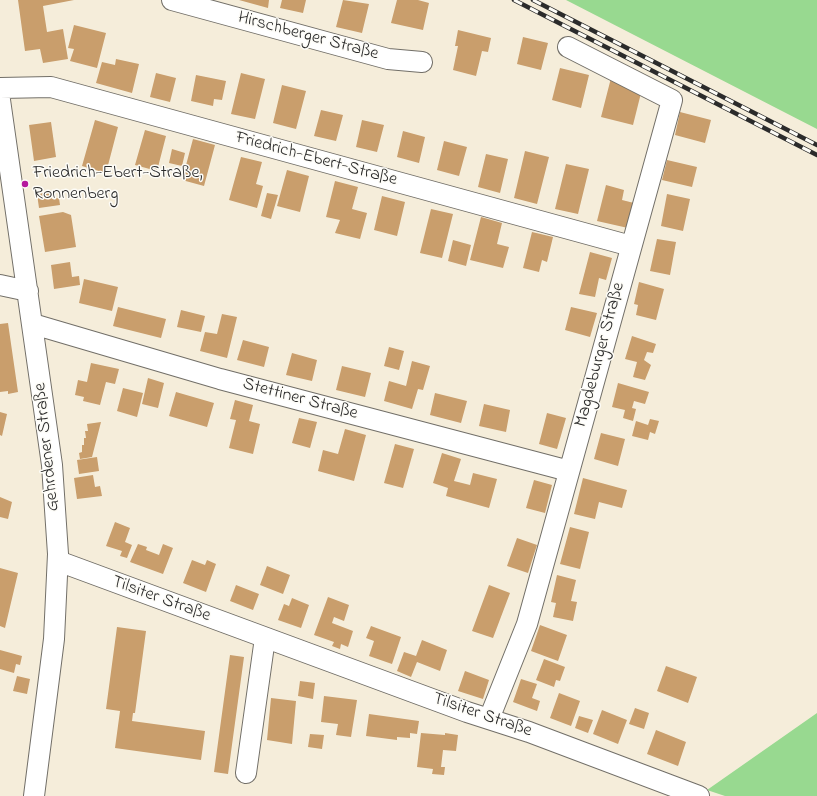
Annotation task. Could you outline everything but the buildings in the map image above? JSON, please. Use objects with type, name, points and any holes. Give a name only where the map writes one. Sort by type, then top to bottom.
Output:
[{"type":"street","name":"Hirschberger Straße","points":[[172,0],[388,59],[422,62]]},
{"type":"street","name":"Magdeburger Straße","points":[[489,719],[527,624],[672,100],[568,47]]},
{"type":"street","name":"Friedrich-Ebert-Straße","points":[[0,88],[51,87],[631,246]]},
{"type":"street","name":"Gehrdener Straße","points":[[0,100],[52,465],[58,561],[54,639],[34,796]]},
{"type":"street","points":[[0,285],[28,291]]},
{"type":"street","name":"Stettiner Straße","points":[[32,324],[220,379],[569,471]]},
{"type":"street","name":"Tilsiter Straße","points":[[58,561],[265,638],[529,732],[699,796]]},
{"type":"street","points":[[246,773],[265,638]]},
{"type":"green space","points":[[566,0],[817,0],[817,129]]},
{"type":"green space","points":[[817,713],[817,796],[725,796],[707,790]]},
{"type":"railway","points":[[514,0],[817,155]]},
{"type":"railway","points":[[533,0],[817,145]]},
{"type":"place","name":"Friedrich-Ebert-Straße, Ronnenberg","points":[[25,184]]}]
